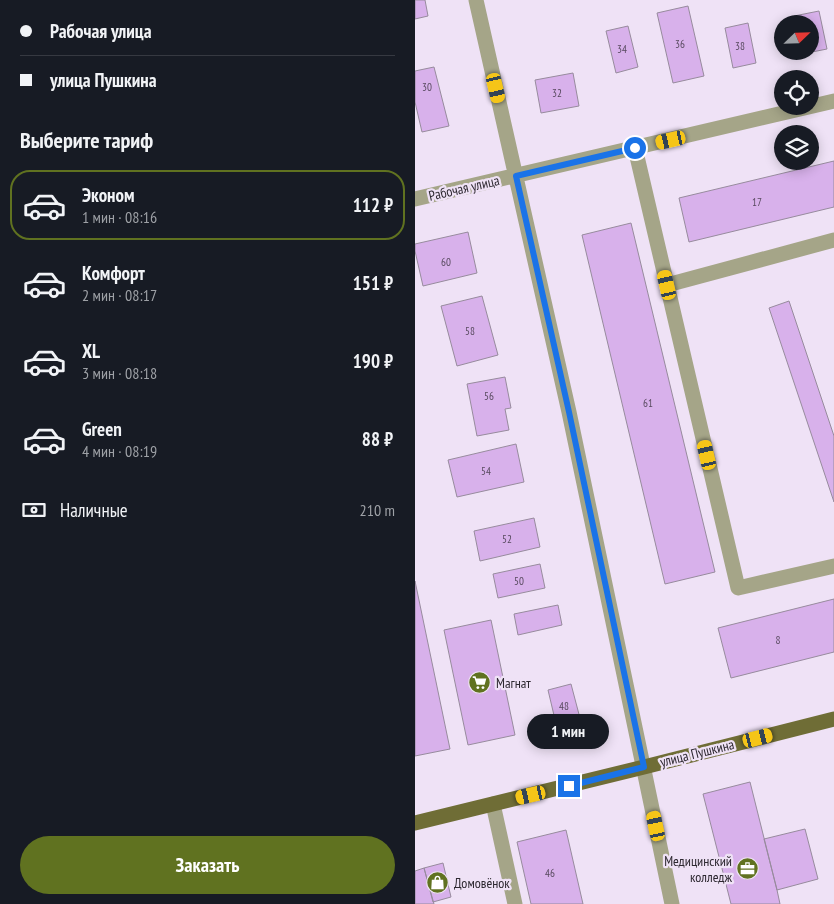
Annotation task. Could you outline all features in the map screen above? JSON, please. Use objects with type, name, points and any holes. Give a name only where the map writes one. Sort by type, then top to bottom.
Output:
[{"type":"main road","name":"улица Пушкина","points":[[415,823],[834,718]]},
{"type":"street","points":[[476,0],[569,412],[673,904]]},
{"type":"street","name":"Рабочая улица","points":[[415,199],[834,101]]},
{"type":"street","points":[[635,148],[739,588],[834,566]]},
{"type":"street","points":[[667,285],[834,240]]},
{"type":"street","points":[[493,804],[515,904]]},
{"type":"building","points":[[415,0],[425,0],[428,16],[415,19]]},
{"type":"building","points":[[688,6],[704,76],[673,83],[657,13]]},
{"type":"building","points":[[819,11],[827,49],[819,51],[819,15],[799,15]]},
{"type":"building","points":[[748,23],[756,63],[733,68],[725,28]]},
{"type":"building","points":[[628,26],[638,67],[616,73],[606,31]]},
{"type":"building","points":[[434,67],[449,126],[422,132],[415,102],[415,71]]},
{"type":"building","points":[[573,73],[579,106],[541,113],[535,80]]},
{"type":"building","points":[[834,161],[834,207],[689,242],[679,198],[796,170],[819,170],[819,165]]},
{"type":"building","points":[[631,223],[715,572],[665,584],[582,235]]},
{"type":"building","points":[[468,232],[477,273],[423,286],[415,244]]},
{"type":"building","points":[[482,296],[498,355],[457,366],[441,306]]},
{"type":"building","points":[[789,301],[834,436],[834,502],[769,308]]},
{"type":"building","points":[[505,377],[511,408],[505,409],[509,430],[477,436],[467,384]]},
{"type":"building","points":[[516,444],[524,482],[457,497],[448,460]]},
{"type":"building","points":[[534,518],[540,547],[480,561],[474,531]]},
{"type":"building","points":[[540,564],[545,588],[498,598],[493,574]]},
{"type":"building","points":[[415,581],[450,749],[415,756]]},
{"type":"building","points":[[834,599],[834,652],[731,678],[718,628]]},
{"type":"building","points":[[558,605],[562,625],[518,635],[514,614]]},
{"type":"building","name":"Магнат","points":[[491,620],[515,735],[468,745],[444,630]]},
{"type":"building","points":[[571,684],[581,722],[557,728],[548,690]]},
{"type":"building","points":[[750,782],[780,904],[731,904],[703,794]]},
{"type":"building","points":[[805,829],[818,879],[777,890],[764,839]]},
{"type":"building","points":[[566,830],[583,904],[531,904],[517,842]]},
{"type":"building","name":"Домовёнок","points":[[443,863],[451,897],[433,902],[424,868]]},
{"type":"building","points":[[424,868],[434,904],[415,904],[415,871]]},
{"type":"place","name":"Магнат","points":[[480,683]]},
{"type":"place","name":"Медицинский колледж","points":[[748,869]]},
{"type":"place","name":"Домовёнок","points":[[438,883]]},
{"type":"route","points":[[569,786],[644,767],[569,412],[516,176],[635,148]]}]
